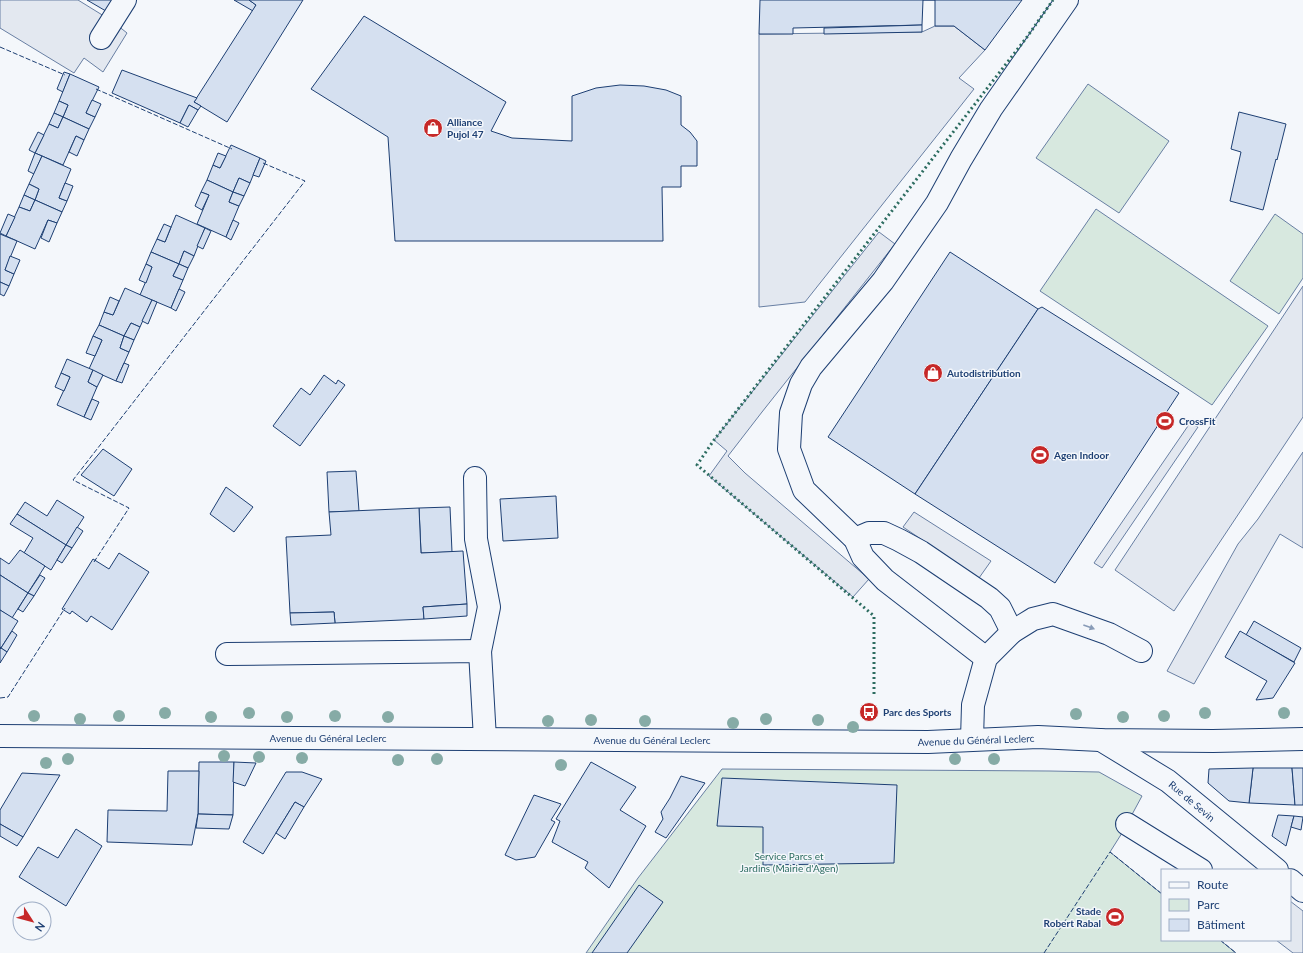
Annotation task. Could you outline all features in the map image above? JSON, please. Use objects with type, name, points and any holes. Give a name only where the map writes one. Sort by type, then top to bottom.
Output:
[{"type":"street","points":[[101,38],[125,0]]},
{"type":"street","points":[[986,658],[885,580],[863,557],[854,538],[804,490],[789,449],[791,413],[801,384],[811,368],[874,293],[896,263],[937,203],[991,109],[1067,0]]},
{"type":"street","points":[[475,478],[476,539],[489,607],[480,651],[485,739]]},
{"type":"street","points":[[854,538],[869,533],[884,533],[921,552],[1000,608],[1012,632]]},
{"type":"street","points":[[972,739],[973,705],[986,658],[1012,632],[1033,619],[1053,614],[1109,634],[1141,651]]},
{"type":"street","points":[[228,654],[480,651]]},
{"type":"street","name":"Avenue du Général Leclerc","points":[[0,736],[928,742],[1038,737],[1100,740],[1303,740]]},
{"type":"street","name":"Rue de Sevin","points":[[1100,740],[1168,781],[1276,869]]},
{"type":"street","points":[[1127,824],[1199,869]]},
{"type":"street","points":[[1291,881],[1303,891]]},
{"type":"green space","points":[[1088,84],[1169,141],[1119,213],[1036,158]]},
{"type":"green space","points":[[1096,209],[1268,326],[1212,405],[1040,291]]},
{"type":"green space","points":[[1275,214],[1303,234],[1303,278],[1279,314],[1230,281]]},
{"type":"green space","name":"Service Parcs et Jardins (Mairie d'Agen)","points":[[722,769],[1099,772],[1142,796],[1110,852],[1161,893],[1161,941],[1221,941],[1236,953],[586,953],[638,878]]},
{"type":"shaded area","points":[[0,0],[78,0],[112,21],[127,33],[103,72],[84,58],[74,73],[0,28]]},
{"type":"shaded area","points":[[935,26],[954,26],[985,50],[959,78],[974,89],[805,302],[759,307],[759,34],[922,32]]},
{"type":"shaded area","points":[[879,232],[895,244],[728,456],[745,473],[869,579],[853,597],[709,476],[727,451],[714,440]]},
{"type":"shaded area","points":[[1303,286],[1303,417],[1174,611],[1115,570]]},
{"type":"shaded area","points":[[1190,423],[1198,427],[1102,568],[1094,563]]},
{"type":"shaded area","points":[[1303,452],[1303,548],[1280,534],[1194,684],[1167,671],[1238,544],[1258,519]]},
{"type":"shaded area","points":[[914,512],[991,561],[979,578],[903,527]]},
{"type":"shaded area","points":[[1291,902],[1303,911],[1303,953],[1293,953],[1277,941],[1291,941]]},
{"type":"building","points":[[87,0],[119,0],[111,14]]},
{"type":"building","points":[[234,0],[249,0],[256,5],[253,11]]},
{"type":"building","points":[[249,0],[303,0],[227,122],[194,102],[256,5]]},
{"type":"building","points":[[760,0],[923,0],[922,25],[793,28],[793,34],[759,34]]},
{"type":"building","points":[[935,0],[1022,0],[985,50],[954,26],[935,26]]},
{"type":"building","name":"Alliance Pujol 47","points":[[364,16],[506,102],[491,131],[512,138],[572,141],[572,96],[596,88],[620,85],[644,86],[666,90],[681,96],[681,125],[690,132],[697,141],[697,166],[681,166],[681,187],[662,187],[663,241],[395,241],[388,137],[311,89]]},
{"type":"building","points":[[922,25],[922,32],[824,34],[824,28]]},
{"type":"building","points":[[122,70],[197,98],[194,102],[201,106],[198,110],[189,105],[180,123],[112,93]]},
{"type":"building","points":[[64,72],[70,74],[63,92],[57,89]]},
{"type":"building","points":[[70,74],[99,87],[86,113],[95,117],[89,129],[63,117],[68,105],[59,101]]},
{"type":"building","points":[[92,100],[101,104],[95,117],[86,113]]},
{"type":"building","points":[[59,101],[68,105],[63,117],[54,113]]},
{"type":"building","points":[[189,105],[198,110],[188,127],[180,123]]},
{"type":"building","points":[[1239,112],[1286,124],[1263,210],[1230,201],[1241,152],[1231,149]]},
{"type":"building","points":[[54,113],[63,117],[58,128],[49,124]]},
{"type":"building","points":[[63,117],[89,129],[84,140],[76,136],[63,165],[35,153],[49,124],[58,128]]},
{"type":"building","points":[[38,132],[44,135],[35,153],[29,150]]},
{"type":"building","points":[[76,136],[84,140],[77,156],[69,152]]},
{"type":"building","points":[[231,145],[260,158],[250,183],[239,178],[233,192],[207,180],[213,165],[220,168]]},
{"type":"building","points":[[35,153],[42,156],[34,174],[28,171]]},
{"type":"building","points":[[218,153],[226,156],[220,168],[213,165]]},
{"type":"building","points":[[42,156],[71,169],[59,198],[67,201],[62,212],[35,200],[39,189],[29,184]]},
{"type":"building","points":[[260,158],[266,161],[259,177],[253,175]]},
{"type":"building","points":[[239,178],[250,183],[244,196],[233,192]]},
{"type":"building","points":[[207,180],[233,192],[229,202],[239,206],[226,237],[197,224],[209,195],[201,192]]},
{"type":"building","points":[[65,183],[73,186],[67,201],[59,198]]},
{"type":"building","points":[[29,184],[39,189],[35,200],[24,195]]},
{"type":"building","points":[[201,192],[209,195],[202,210],[195,206]]},
{"type":"building","points":[[233,192],[244,196],[239,206],[229,202]]},
{"type":"building","points":[[24,195],[35,200],[30,211],[19,207]]},
{"type":"building","points":[[35,200],[62,212],[57,223],[48,220],[35,249],[6,236],[19,207],[30,211]]},
{"type":"building","points":[[8,214],[15,217],[6,236],[0,233]]},
{"type":"building","points":[[176,215],[205,228],[194,256],[184,251],[179,264],[151,252],[157,239],[165,242]]},
{"type":"building","points":[[48,220],[57,223],[49,242],[41,238]]},
{"type":"building","points":[[233,220],[239,223],[231,240],[226,237]]},
{"type":"building","points":[[164,224],[171,227],[165,242],[157,239]]},
{"type":"building","points":[[205,228],[211,231],[203,249],[197,246]]},
{"type":"building","points":[[0,234],[17,241],[5,270],[14,274],[9,286],[0,282]]},
{"type":"building","points":[[184,251],[194,256],[188,268],[179,264]]},
{"type":"building","points":[[151,252],[179,264],[173,276],[183,280],[171,308],[140,295],[152,267],[146,264]]},
{"type":"building","name":"Autodistribution","points":[[950,252],[1038,309],[915,494],[828,437]]},
{"type":"building","points":[[10,256],[20,260],[14,274],[5,270]]},
{"type":"building","points":[[146,264],[152,267],[146,283],[139,280]]},
{"type":"building","points":[[179,264],[188,268],[183,280],[173,276]]},
{"type":"building","points":[[0,282],[9,286],[4,296],[0,294]]},
{"type":"building","points":[[125,288],[152,300],[140,327],[131,323],[124,336],[99,325],[104,312],[113,315]]},
{"type":"building","points":[[179,289],[185,292],[176,311],[171,308]]},
{"type":"building","points":[[110,297],[119,301],[113,315],[104,312]]},
{"type":"building","points":[[152,300],[157,302],[148,324],[142,321]]},
{"type":"building","name":"Agen Indoor","points":[[1042,307],[1179,393],[1055,583],[915,494],[1038,309]]},
{"type":"building","points":[[131,323],[140,327],[134,340],[124,336]]},
{"type":"building","points":[[99,325],[124,336],[120,348],[129,352],[116,381],[89,369],[102,340],[93,336]]},
{"type":"building","points":[[93,336],[102,340],[95,356],[86,353]]},
{"type":"building","points":[[124,336],[134,340],[129,352],[120,348]]},
{"type":"building","points":[[67,359],[93,370],[88,382],[97,387],[84,417],[57,405],[70,377],[61,373]]},
{"type":"building","points":[[124,363],[129,365],[122,383],[116,381]]},
{"type":"building","points":[[93,370],[103,375],[97,387],[88,382]]},
{"type":"building","points":[[61,373],[70,377],[64,391],[55,387]]},
{"type":"building","points":[[324,375],[336,384],[338,380],[345,385],[300,446],[273,426],[301,388],[310,395]]},
{"type":"building","points":[[92,399],[99,402],[91,420],[84,417]]},
{"type":"building","points":[[103,449],[132,469],[114,496],[81,475]]},
{"type":"building","points":[[356,471],[359,511],[329,512],[327,472]]},
{"type":"building","points":[[226,487],[253,507],[234,532],[210,514]]},
{"type":"building","points":[[556,496],[558,538],[503,541],[500,499]]},
{"type":"building","points":[[57,500],[84,517],[66,545],[17,514],[25,502],[47,516]]},
{"type":"building","points":[[450,507],[452,552],[421,553],[419,508]]},
{"type":"building","points":[[419,508],[421,553],[463,551],[467,604],[423,607],[424,619],[335,623],[334,612],[290,613],[286,537],[331,535],[329,512]]},
{"type":"building","points":[[17,514],[66,545],[51,570],[24,553],[33,538],[10,524]]},
{"type":"building","points":[[77,527],[83,531],[72,548],[66,545]]},
{"type":"building","points":[[66,545],[72,548],[62,563],[57,560]]},
{"type":"building","points":[[20,550],[45,566],[28,593],[0,575],[0,558],[9,564]]},
{"type":"building","points":[[119,553],[149,572],[112,630],[91,616],[87,622],[72,611],[70,614],[62,609],[93,559],[109,569]]},
{"type":"building","points":[[0,575],[28,593],[12,618],[0,610]]},
{"type":"building","points":[[40,575],[45,578],[34,596],[28,593]]},
{"type":"building","points":[[28,593],[34,596],[23,612],[18,609]]},
{"type":"building","points":[[467,604],[467,616],[424,619],[423,607]]},
{"type":"building","points":[[0,610],[18,621],[1,648],[0,647]]},
{"type":"building","points":[[334,612],[335,623],[291,625],[290,613]]},
{"type":"building","points":[[1254,621],[1301,648],[1294,662],[1246,635]]},
{"type":"building","points":[[12,631],[17,635],[7,652],[1,648]]},
{"type":"building","points":[[1240,631],[1295,663],[1273,698],[1256,700],[1267,681],[1225,657]]},
{"type":"building","points":[[1,648],[7,652],[0,663],[0,649]]},
{"type":"building","points":[[199,762],[234,762],[233,815],[198,814]]},
{"type":"building","points":[[234,762],[256,763],[245,786],[233,782]]},
{"type":"building","points":[[591,762],[636,787],[620,810],[646,826],[609,888],[585,868],[588,862],[552,842],[560,821],[556,819]]},
{"type":"building","points":[[1253,768],[1292,768],[1295,805],[1249,803]]},
{"type":"building","points":[[1253,768],[1249,803],[1229,801],[1208,783],[1209,769]]},
{"type":"building","points":[[1292,768],[1303,768],[1303,805],[1295,805]]},
{"type":"building","points":[[168,771],[199,771],[198,814],[192,845],[107,842],[108,810],[167,811]]},
{"type":"building","points":[[286,772],[302,772],[322,779],[304,807],[295,802],[263,854],[243,842]]},
{"type":"building","points":[[22,773],[60,775],[23,837],[0,824],[0,810]]},
{"type":"building","points":[[681,776],[705,783],[666,838],[655,832],[663,819],[661,812]]},
{"type":"building","points":[[722,778],[897,785],[894,863],[763,865],[763,827],[717,826]]},
{"type":"building","points":[[534,795],[561,804],[551,820],[555,822],[535,857],[516,860],[505,855]]},
{"type":"building","points":[[295,802],[304,807],[285,839],[276,833]]},
{"type":"building","points":[[198,814],[233,815],[229,829],[196,828]]},
{"type":"building","points":[[1278,815],[1294,816],[1286,846],[1272,836]]},
{"type":"building","points":[[1294,816],[1303,817],[1301,830],[1291,827]]},
{"type":"building","points":[[0,824],[23,837],[17,846],[0,836]]},
{"type":"building","points":[[76,829],[102,846],[66,906],[19,877],[38,847],[58,858]]},
{"type":"building","points":[[639,885],[663,902],[627,953],[592,953]]},
{"type":"hedge","points":[[874,694],[874,616],[697,465],[714,440],[1027,37],[1053,0]]},
{"type":"fence","points":[[0,47],[65,75]]},
{"type":"fence","points":[[96,89],[232,149]]},
{"type":"fence","points":[[94,562],[129,508],[73,480],[305,181],[263,163]]},
{"type":"fence","points":[[0,698],[8,697],[65,608]]},
{"type":"fence","points":[[1044,953],[1110,852],[1161,893]]},
{"type":"fence","points":[[1221,941],[1236,953]]},
{"type":"place","name":"Alliance Pujol 47","points":[[433,128]]},
{"type":"place","name":"Autodistribution","points":[[933,373]]},
{"type":"place","name":"CrossFit","points":[[1165,421]]},
{"type":"place","name":"Agen Indoor","points":[[1040,455]]},
{"type":"place","name":"Parc des Sports","points":[[869,712]]},
{"type":"place","name":"Stade Robert Rabal","points":[[1115,917]]}]
